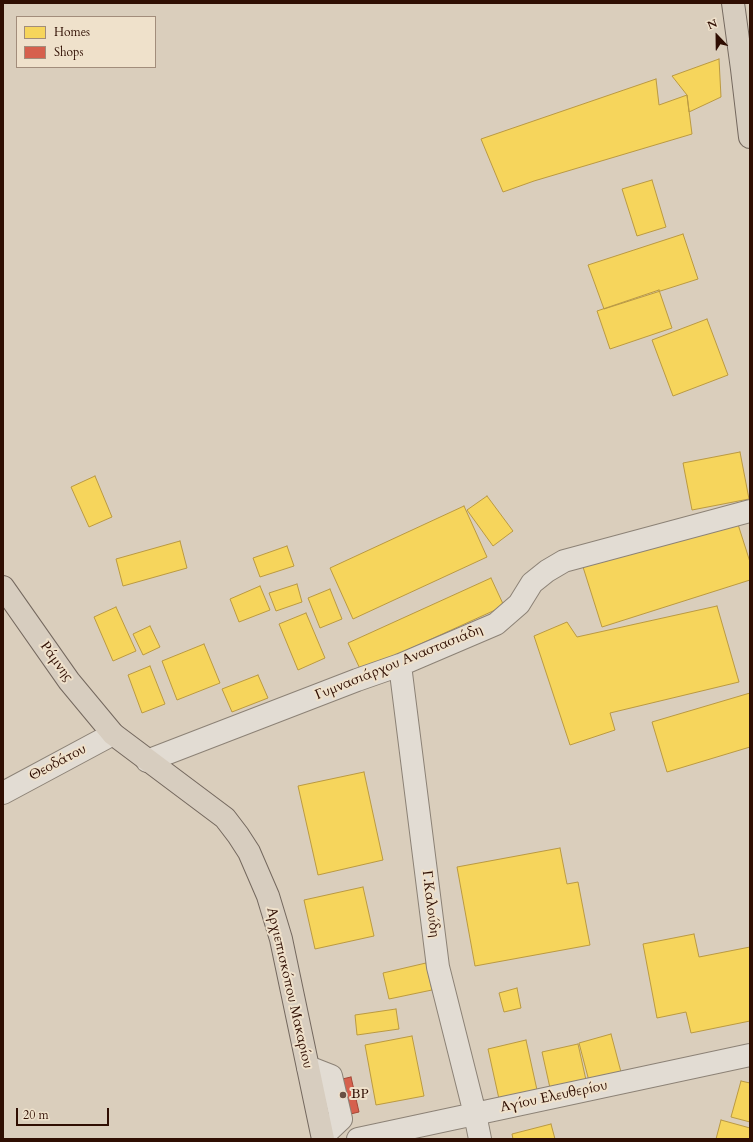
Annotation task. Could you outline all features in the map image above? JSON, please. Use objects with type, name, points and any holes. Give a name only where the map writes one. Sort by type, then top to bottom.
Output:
[{"type":"main road","points":[[733,3],[746,68],[750,137]]},
{"type":"main road","name":"Ράμνης","points":[[3,587],[69,681],[113,734]]},
{"type":"main road","name":"Αρχιεπισκόπου Μακαρίου","points":[[113,734],[225,818],[238,835],[248,852],[268,896],[280,940],[323,1137]]},
{"type":"street","name":"Γυμνασιάρχου Αναστασιάδη","points":[[147,760],[400,665],[496,624],[518,604],[532,583],[547,571],[564,561],[750,511]]},
{"type":"street","name":"Γ.Καλούδη","points":[[400,665],[438,967],[480,1139]]},
{"type":"street","name":"Θεοδάτου","points":[[3,793],[113,734]]},
{"type":"street","name":"Αγίου Ελευθερίου","points":[[358,1139],[750,1054]]},
{"type":"building: Homes","points":[[719,59],[721,97],[689,112],[687,95],[672,76]]},
{"type":"building: Homes","points":[[656,79],[659,105],[687,95],[692,134],[534,181],[503,192],[481,139]]},
{"type":"building: Homes","points":[[652,180],[666,227],[637,236],[622,189]]},
{"type":"building: Homes","points":[[683,234],[698,279],[604,309],[588,265]]},
{"type":"building: Homes","points":[[659,290],[672,328],[610,349],[597,311]]},
{"type":"building: Homes","points":[[707,319],[728,375],[673,396],[652,340]]},
{"type":"building: Homes","points":[[740,452],[749,499],[692,510],[683,463]]},
{"type":"building: Homes","points":[[95,476],[112,517],[89,527],[71,487]]},
{"type":"building: Homes","points":[[487,496],[513,531],[493,546],[467,510]]},
{"type":"building: Homes","points":[[464,506],[487,557],[353,619],[330,568]]},
{"type":"building: Homes","points":[[736,518],[750,562],[750,580],[602,627],[583,567]]},
{"type":"building: Homes","points":[[180,541],[187,568],[123,586],[116,559]]},
{"type":"building: Homes","points":[[287,546],[294,566],[260,577],[253,558]]},
{"type":"building: Homes","points":[[491,578],[504,606],[361,671],[348,643]]},
{"type":"building: Homes","points":[[297,584],[302,602],[276,611],[269,593]]},
{"type":"building: Homes","points":[[260,586],[270,610],[239,622],[230,599]]},
{"type":"building: Homes","points":[[330,589],[342,619],[320,628],[308,598]]},
{"type":"building: Homes","points":[[717,606],[739,682],[610,713],[615,730],[570,745],[534,636],[567,622],[577,637]]},
{"type":"building: Homes","points":[[116,607],[136,651],[113,661],[94,617]]},
{"type":"building: Homes","points":[[306,613],[325,658],[298,670],[279,624]]},
{"type":"building: Homes","points":[[150,626],[160,647],[143,655],[133,634]]},
{"type":"building: Homes","points":[[204,644],[220,683],[177,700],[162,661]]},
{"type":"building: Homes","points":[[150,666],[165,704],[142,713],[128,675]]},
{"type":"building: Homes","points":[[258,675],[268,698],[232,712],[222,689]]},
{"type":"building: Homes","points":[[750,693],[750,747],[667,772],[652,722]]},
{"type":"building: Homes","points":[[364,772],[383,860],[318,875],[298,786]]},
{"type":"building: Homes","points":[[560,848],[567,884],[578,882],[590,945],[475,966],[457,867]]},
{"type":"building: Homes","points":[[363,887],[374,936],[315,949],[304,900]]},
{"type":"building: Homes","points":[[694,934],[699,957],[750,947],[750,1021],[691,1033],[686,1012],[657,1018],[643,944]]},
{"type":"building: Homes","points":[[426,963],[432,990],[389,999],[383,973]]},
{"type":"building: Homes","points":[[517,988],[521,1008],[504,1012],[499,993]]},
{"type":"building: Homes","points":[[396,1009],[399,1029],[357,1035],[355,1015]]},
{"type":"building: Homes","points":[[611,1034],[621,1072],[589,1081],[579,1043]]},
{"type":"building: Homes","points":[[412,1036],[424,1096],[376,1105],[365,1045]]},
{"type":"building: Homes","points":[[526,1040],[537,1090],[499,1099],[488,1049]]},
{"type":"building: Homes","points":[[578,1044],[586,1080],[550,1088],[542,1052]]},
{"type":"building: Homes","points":[[741,1081],[750,1083],[750,1122],[731,1117]]},
{"type":"building: Homes","points":[[721,1120],[750,1128],[750,1139],[716,1139]]},
{"type":"building: Homes","points":[[551,1124],[555,1139],[513,1139],[512,1134]]},
{"type":"building: Shops","points":[[351,1077],[359,1112],[325,1120],[316,1085]]},
{"type":"place","name":"BP","points":[[343,1095]]}]
